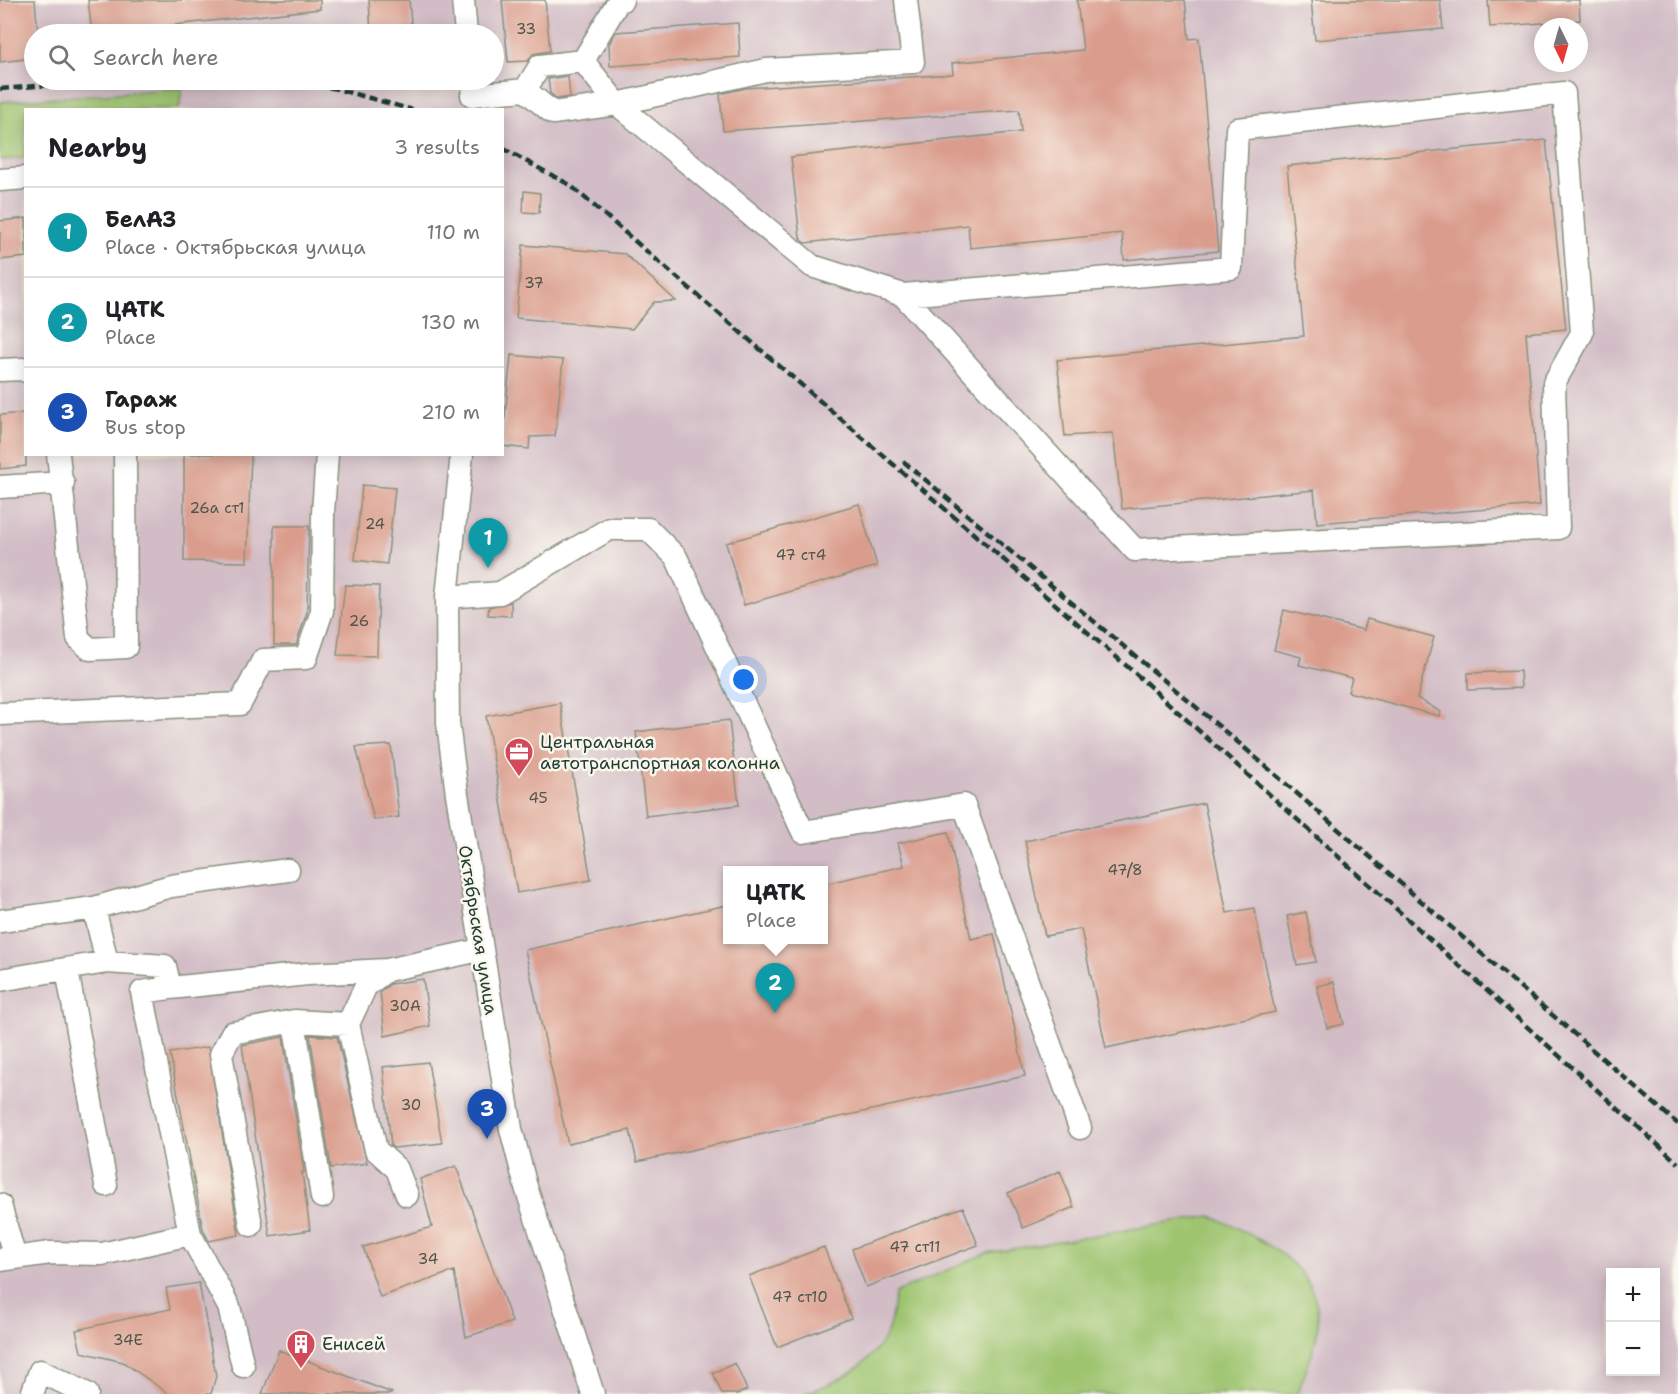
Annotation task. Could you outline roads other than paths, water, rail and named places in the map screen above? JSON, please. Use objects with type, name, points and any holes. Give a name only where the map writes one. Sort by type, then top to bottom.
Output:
[{"type":"street","points":[[463,0],[465,24]]},
{"type":"street","points":[[472,95],[525,90],[553,113],[617,104],[766,70],[913,62],[906,0]]},
{"type":"street","points":[[584,61],[619,1]]},
{"type":"street","points":[[584,61],[617,104],[812,266],[903,295],[1232,268],[1237,129],[1564,93],[1582,333],[1554,383],[1558,528],[1135,550],[903,295]]},
{"type":"street","points":[[525,90],[540,66],[584,61]]},
{"type":"street","points":[[0,180],[24,178]]},
{"type":"street","points":[[0,370],[24,371]]},
{"type":"street","points":[[58,456],[78,638],[90,649],[126,647],[125,456]]},
{"type":"street","points":[[0,714],[240,704],[262,660],[306,658],[322,611],[323,513],[327,456]]},
{"type":"street","name":"Октябрьская улица","points":[[462,456],[447,597],[448,723],[480,950],[511,1130],[526,1187],[593,1394]]},
{"type":"street","points":[[0,487],[63,483]]},
{"type":"street","points":[[447,597],[500,593],[609,530],[648,530],[676,557],[803,832],[964,805],[1080,1128]]},
{"type":"street","points":[[0,921],[94,909],[171,886],[288,870]]},
{"type":"street","points":[[94,909],[107,962]]},
{"type":"street","points":[[243,1366],[229,1307],[190,1233],[142,992],[308,974],[387,970],[480,950]]},
{"type":"street","points":[[0,980],[107,962],[165,966],[170,988]]},
{"type":"street","points":[[67,970],[106,1185]]},
{"type":"street","points":[[387,970],[366,986],[348,1024],[376,1150],[397,1169],[406,1195]]},
{"type":"street","points":[[252,1225],[221,1054],[232,1033],[294,1021],[348,1024]]},
{"type":"street","points":[[294,1021],[322,1197]]},
{"type":"street","points":[[0,1205],[7,1259],[50,1253],[102,1254],[190,1233]]},
{"type":"street","points":[[32,1394],[40,1371],[87,1394]]},
{"type":"railway","points":[[0,89],[24,87]]},
{"type":"railway","points":[[340,90],[406,108]]},
{"type":"railway","points":[[504,149],[570,185],[1136,674],[1678,1163]]},
{"type":"railway","points":[[903,461],[1240,744],[1678,1124]]},
{"type":"place","name":"БелАЗ","points":[[488,568]]},
{"type":"place","name":"Центральная автотранспортная колонна","points":[[519,778]]},
{"type":"place","name":"ЦАТК","points":[[775,1013]]},
{"type":"place","name":"Гараж","points":[[487,1139]]},
{"type":"place","name":"Енисей","points":[[301,1370]]}]
